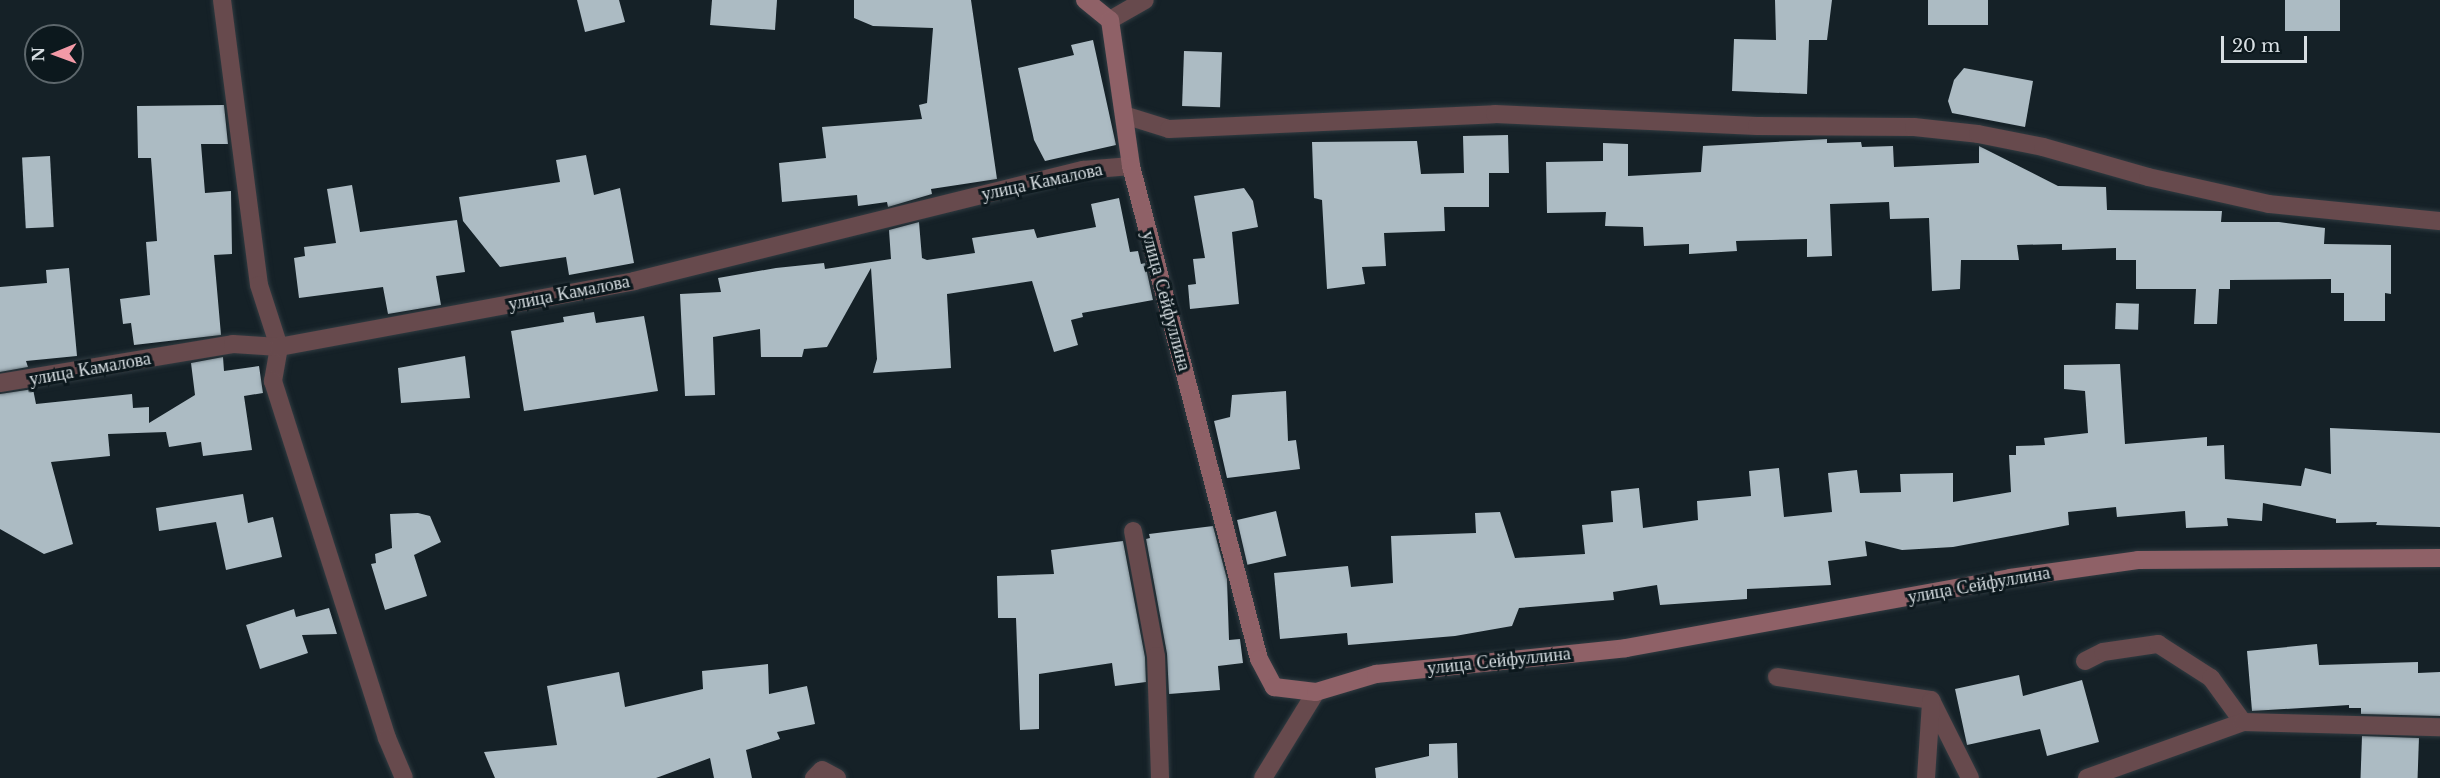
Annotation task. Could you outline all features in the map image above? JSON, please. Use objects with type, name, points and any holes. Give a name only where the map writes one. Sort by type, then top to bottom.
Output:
[{"type":"street","points":[[222,0],[259,285],[279,347],[273,381],[387,738],[404,778]]},
{"type":"street","points":[[1085,0],[1110,20],[1144,0]]},
{"type":"street","name":"улица Сейфуллина","points":[[1110,20],[1131,166],[1259,659],[1274,687],[1316,692],[1376,674],[1626,648],[2010,578],[2138,560],[2440,558]]},
{"type":"street","points":[[1124,116],[1169,129],[1495,114],[1757,126],[1914,128],[1978,134],[2043,147],[2148,177],[2269,204],[2440,221]]},
{"type":"street","name":"улица Камалова","points":[[0,383],[233,344],[279,347],[634,281],[1083,170],[1131,166]]},
{"type":"street","points":[[1133,531],[1156,656],[1160,778]]},
{"type":"street","points":[[2085,662],[2103,652],[2158,644],[2211,678],[2242,722]]},
{"type":"street","points":[[1777,677],[1931,700]]},
{"type":"street","points":[[1263,778],[1316,692]]},
{"type":"street","points":[[1926,778],[1931,700]]},
{"type":"street","points":[[1931,700],[1970,778]]},
{"type":"street","points":[[2087,778],[2242,722],[2440,727]]},
{"type":"street","points":[[814,778],[822,770],[837,778]]},
{"type":"building","points":[[577,0],[619,0],[625,22],[585,32]]},
{"type":"building","points":[[712,0],[777,0],[775,30],[710,25]]},
{"type":"building","points":[[854,0],[971,0],[997,179],[931,189],[932,194],[888,207],[887,202],[858,206],[857,195],[782,202],[779,163],[826,158],[822,127],[922,119],[919,105],[927,103],[933,28],[873,26],[854,18]]},
{"type":"building","points":[[1775,0],[1832,0],[1827,40],[1809,40],[1807,94],[1732,91],[1734,39],[1776,40]]},
{"type":"building","points":[[1928,0],[1988,0],[1988,25],[1928,25]]},
{"type":"building","points":[[2285,0],[2340,0],[2340,31],[2285,31]]},
{"type":"building","points":[[1093,40],[1116,145],[1045,161],[1034,140],[1018,68],[1074,55],[1071,45]]},
{"type":"building","points":[[1184,51],[1222,52],[1220,107],[1182,106]]},
{"type":"building","points":[[1964,68],[2033,81],[2025,127],[1952,113],[1948,101],[1954,80]]},
{"type":"building","points":[[224,105],[228,144],[201,144],[205,193],[231,191],[232,254],[214,255],[221,335],[134,345],[131,323],[123,324],[120,299],[150,295],[146,242],[157,241],[151,158],[138,158],[137,106]]},
{"type":"building","points":[[1508,135],[1509,173],[1489,173],[1489,207],[1444,207],[1445,231],[1384,233],[1386,266],[1362,267],[1365,284],[1327,289],[1322,200],[1314,198],[1312,142],[1417,141],[1421,174],[1464,173],[1463,136]]},
{"type":"building","points":[[1827,139],[1827,143],[1861,142],[1862,147],[1893,146],[1894,167],[1979,163],[1979,146],[2058,186],[2106,187],[2107,210],[2222,211],[2221,222],[2279,222],[2325,228],[2324,244],[2391,245],[2391,294],[2385,293],[2385,321],[2344,321],[2344,293],[2331,293],[2331,279],[2230,280],[2230,289],[2219,289],[2217,324],[2194,324],[2196,289],[2136,289],[2136,260],[2116,260],[2116,248],[2062,250],[2062,244],[2017,245],[2019,260],[1961,260],[1960,289],[1932,291],[1929,218],[1890,219],[1889,202],[1830,204],[1832,256],[1807,257],[1807,239],[1736,241],[1737,251],[1689,254],[1689,244],[1644,246],[1643,227],[1605,226],[1606,212],[1547,213],[1546,162],[1603,161],[1603,143],[1628,144],[1628,176],[1701,172],[1703,146]]},
{"type":"building","points":[[586,155],[594,195],[620,188],[634,263],[569,275],[566,257],[500,267],[463,221],[459,197],[560,182],[556,160]]},
{"type":"building","points":[[50,156],[54,227],[26,228],[22,157]]},
{"type":"building","points":[[352,185],[360,232],[457,220],[465,272],[436,276],[441,305],[388,314],[383,287],[299,298],[294,258],[305,256],[304,247],[336,243],[327,189]]},
{"type":"building","points":[[1244,188],[1253,201],[1258,227],[1232,232],[1239,304],[1190,309],[1188,285],[1196,284],[1193,259],[1205,258],[1194,196]]},
{"type":"building","points":[[1119,198],[1130,252],[1138,251],[1141,264],[1145,263],[1153,300],[1082,313],[1083,317],[1071,320],[1078,345],[1054,352],[1032,281],[947,294],[951,368],[873,373],[877,359],[871,268],[827,347],[804,349],[802,357],[761,357],[760,329],[713,337],[715,395],[685,396],[680,294],[721,292],[718,278],[776,268],[824,263],[825,269],[891,259],[889,230],[919,222],[922,258],[927,260],[975,253],[972,238],[1034,229],[1037,238],[1096,227],[1091,204]]},
{"type":"building","points":[[69,268],[77,356],[26,361],[28,367],[0,372],[0,287],[47,283],[46,270]]},
{"type":"building","points":[[2116,303],[2139,304],[2138,330],[2115,329]]},
{"type":"building","points":[[594,312],[596,323],[644,316],[658,391],[524,411],[511,331],[564,322],[563,317]]},
{"type":"building","points":[[465,356],[470,398],[401,403],[398,368]]},
{"type":"building","points":[[223,357],[224,371],[259,366],[263,393],[244,396],[252,450],[203,456],[201,442],[169,447],[166,432],[108,434],[110,456],[51,462],[73,544],[44,554],[0,529],[0,394],[33,389],[36,404],[132,394],[133,408],[149,407],[149,423],[195,395],[191,363]]},
{"type":"building","points":[[2120,364],[2125,444],[2207,437],[2207,446],[2224,445],[2225,479],[2301,486],[2305,468],[2331,474],[2330,428],[2440,433],[2440,527],[2376,525],[2377,522],[2336,523],[2336,519],[2263,503],[2262,521],[2227,518],[2228,526],[2186,528],[2185,511],[2117,517],[2116,507],[2068,512],[2069,525],[1953,547],[1902,550],[1865,541],[1867,556],[1828,561],[1831,585],[1747,589],[1747,599],[1660,605],[1657,585],[1613,592],[1614,600],[1519,608],[1512,626],[1455,636],[1348,645],[1347,633],[1280,639],[1274,573],[1348,566],[1351,587],[1393,583],[1391,536],[1476,533],[1475,513],[1500,512],[1515,558],[1585,554],[1582,525],[1613,522],[1611,491],[1639,488],[1643,528],[1698,520],[1697,501],[1751,496],[1749,471],[1779,468],[1784,517],[1832,512],[1828,473],[1857,470],[1860,493],[1901,492],[1900,474],[1953,473],[1953,502],[2011,492],[2009,455],[2016,455],[2016,446],[2045,445],[2044,438],[2088,433],[2085,391],[2064,389],[2064,365]]},
{"type":"building","points":[[1286,391],[1288,441],[1296,440],[1300,469],[1227,478],[1214,421],[1230,417],[1232,395]]},
{"type":"building","points":[[243,494],[248,523],[273,517],[282,557],[226,570],[216,522],[159,531],[156,508]]},
{"type":"building","points":[[1276,511],[1286,556],[1247,565],[1237,520]]},
{"type":"building","points":[[418,513],[430,516],[441,542],[414,555],[427,596],[385,610],[371,564],[376,563],[375,554],[392,548],[390,514]]},
{"type":"building","points":[[1213,526],[1227,579],[1229,640],[1240,639],[1243,663],[1218,666],[1220,690],[1169,694],[1167,654],[1146,539],[1150,538],[1149,534]]},
{"type":"building","points":[[1123,541],[1145,657],[1146,682],[1115,686],[1112,663],[1039,674],[1039,729],[1020,730],[1016,618],[998,618],[997,576],[1054,574],[1051,550]]},
{"type":"building","points":[[329,608],[337,634],[302,635],[308,653],[260,669],[246,625],[294,609],[296,617]]},
{"type":"building","points":[[2317,644],[2319,665],[2418,662],[2418,673],[2440,672],[2440,716],[2361,714],[2361,708],[2349,708],[2349,705],[2252,711],[2247,651]]},
{"type":"building","points":[[768,664],[769,694],[807,686],[815,724],[777,732],[780,739],[746,750],[752,778],[714,778],[710,758],[656,778],[495,778],[484,752],[557,745],[547,686],[619,672],[625,707],[703,689],[702,671]]},
{"type":"building","points":[[2019,675],[2023,696],[2082,680],[2099,742],[2047,756],[2040,729],[1967,745],[1955,689]]},
{"type":"building","points":[[2362,736],[2419,738],[2418,778],[2361,778]]},
{"type":"building","points":[[1457,743],[1458,778],[1376,778],[1375,768],[1429,756],[1429,744]]}]
